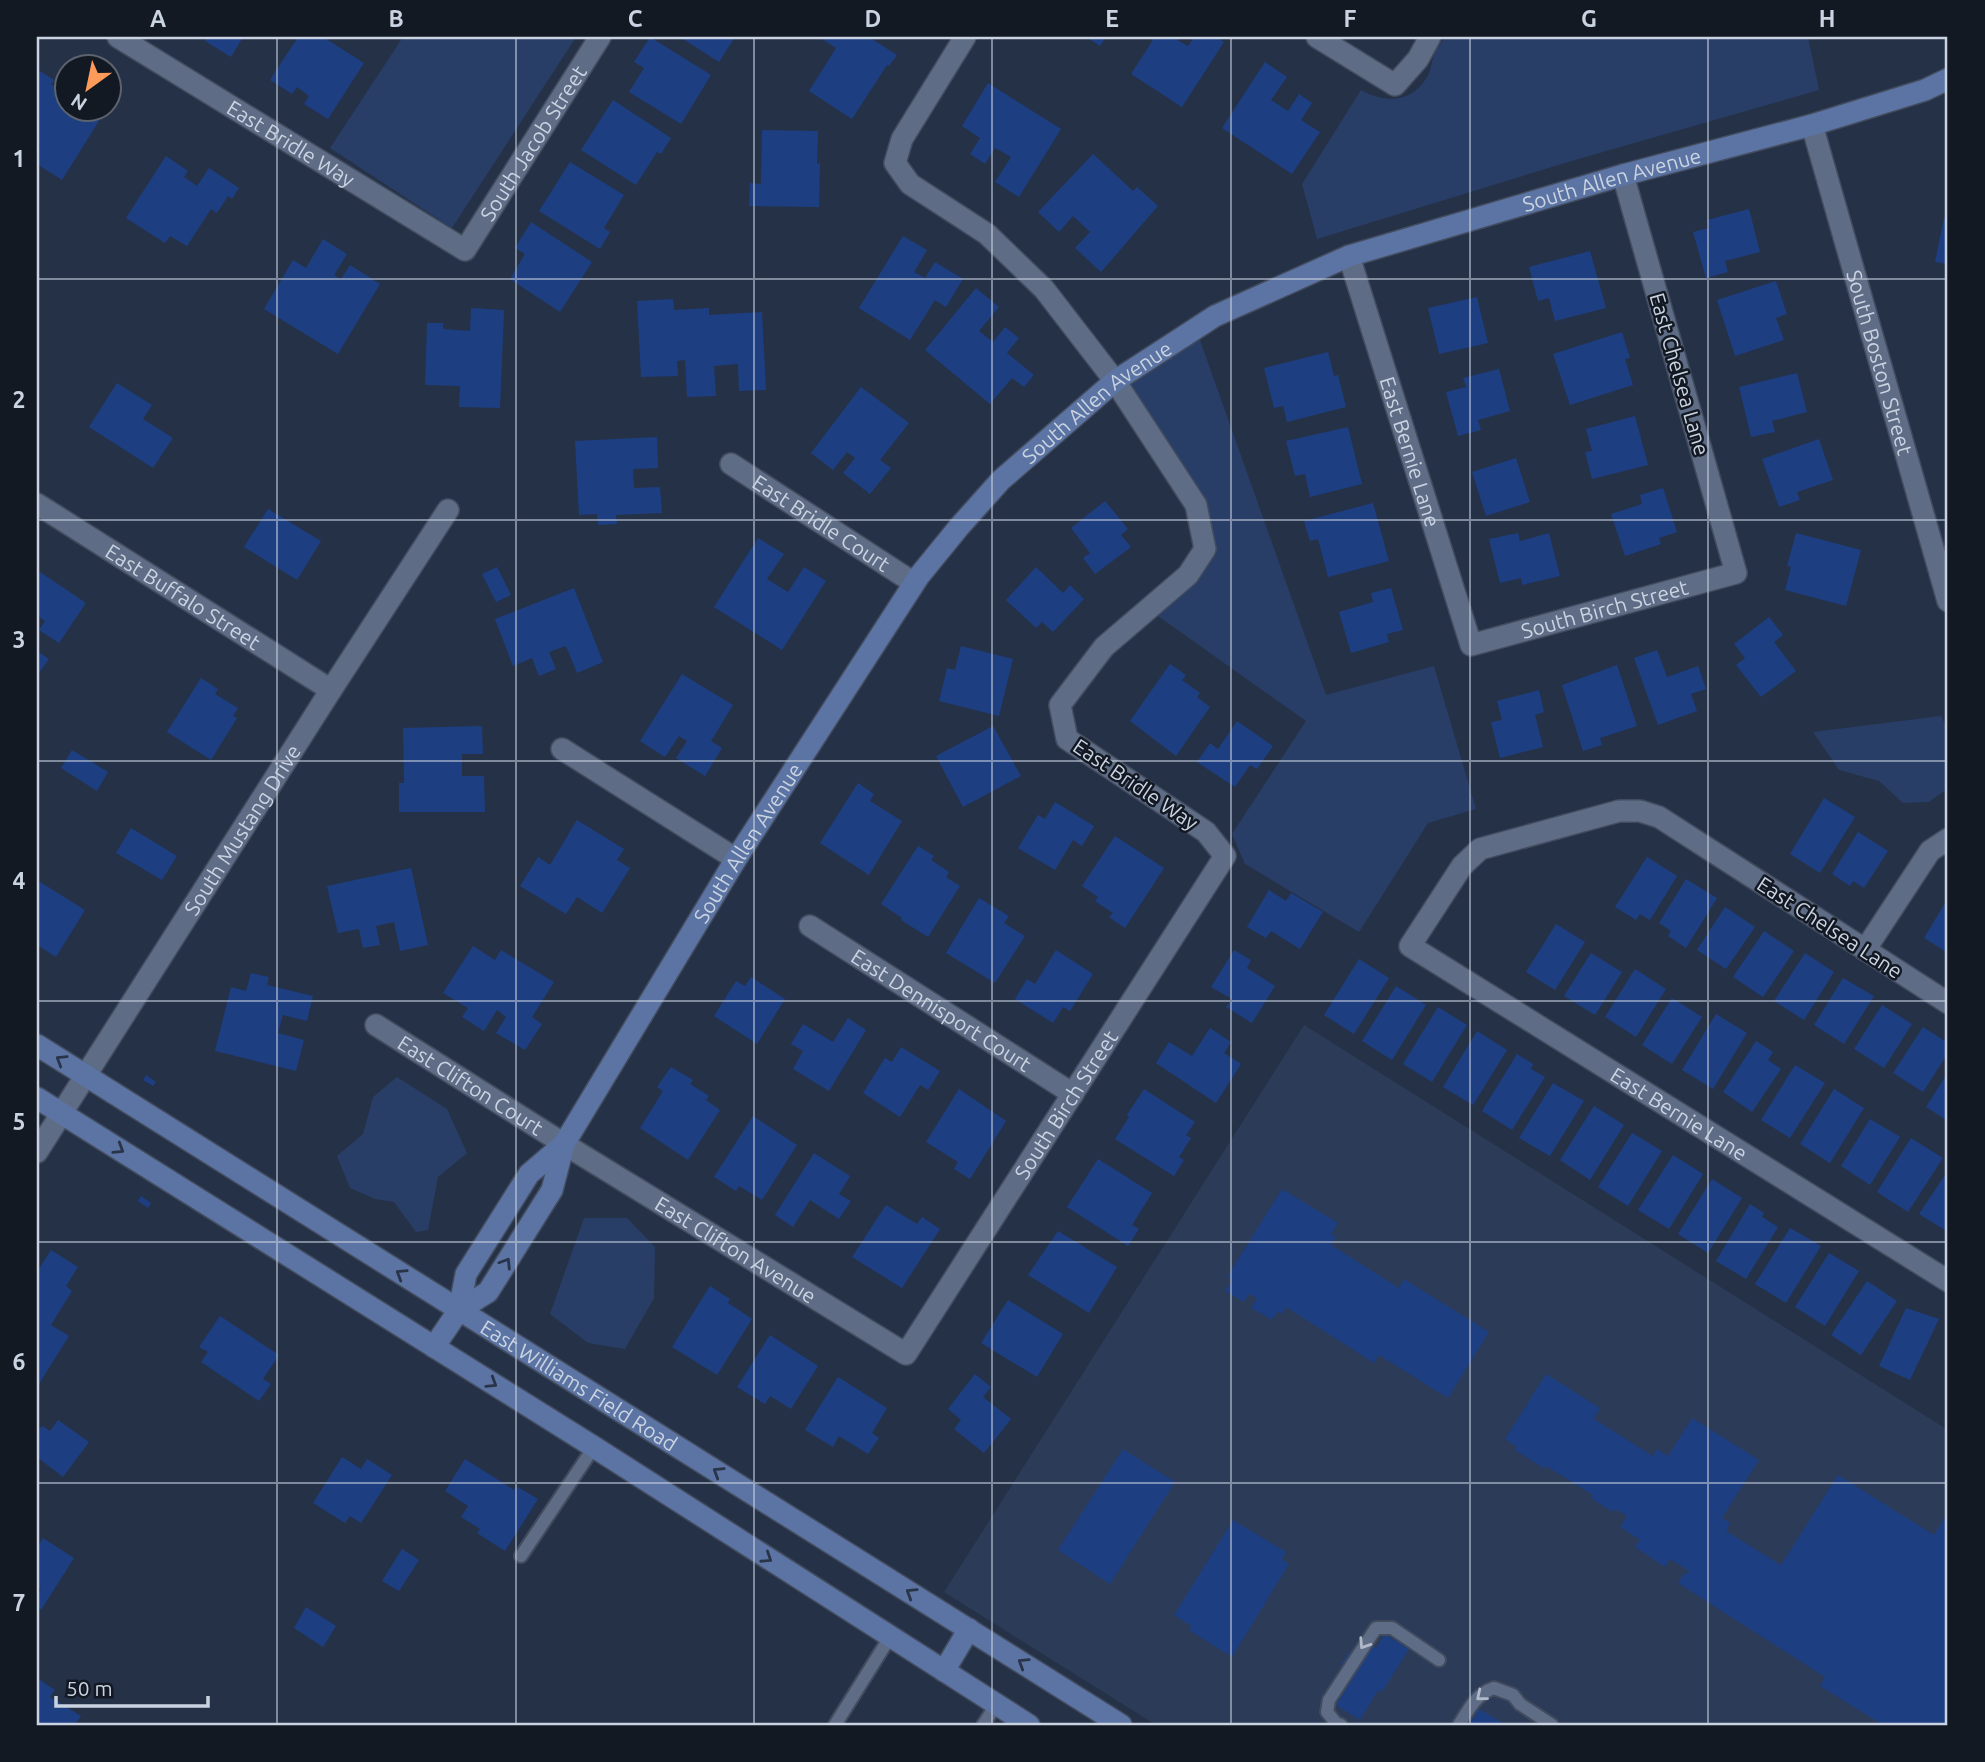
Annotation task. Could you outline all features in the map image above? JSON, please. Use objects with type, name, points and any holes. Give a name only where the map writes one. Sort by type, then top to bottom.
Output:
[{"type":"main road","name":"South Allen Avenue","points":[[434,1347],[459,1310],[488,1292],[552,1190],[565,1144],[736,859],[914,583],[1001,480],[1115,381],[1215,316],[1349,256],[1623,175],[1812,125],[1925,90],[1948,79]]},
{"type":"main road","name":"East Williams Field Road","points":[[37,1045],[1121,1725]]},
{"type":"main road","points":[[37,1098],[594,1447],[1029,1725]]},
{"type":"main road","points":[[944,1671],[969,1629]]},
{"type":"street","name":"East Bridle Way","points":[[118,37],[465,250]]},
{"type":"street","name":"South Jacob Street","points":[[465,250],[600,37]]},
{"type":"street","points":[[965,37],[902,139],[895,163],[910,184],[987,234],[1044,289],[1115,381]]},
{"type":"street","points":[[1317,37],[1395,85],[1418,59],[1430,37]]},
{"type":"street","name":"South Boston Street","points":[[1812,125],[1948,600]]},
{"type":"street","name":"East Chelsea Lane","points":[[1623,175],[1736,573]]},
{"type":"street","name":"East Bernie Lane","points":[[1349,256],[1471,645]]},
{"type":"street","name":"East Bridle Way","points":[[1115,381],[1196,505],[1205,549],[1188,575],[1104,647],[1060,705],[1067,739],[1206,832],[1226,856]]},
{"type":"street","name":"East Bridle Court","points":[[731,464],[914,583]]},
{"type":"street","name":"East Buffalo Street","points":[[37,505],[331,690]]},
{"type":"street","name":"South Mustang Drive","points":[[37,1152],[448,510]]},
{"type":"street","name":"South Birch Street","points":[[1471,645],[1736,573]]},
{"type":"street","points":[[562,749],[736,859]]},
{"type":"street","name":"East Chelsea Lane","points":[[1410,946],[1462,866],[1480,849],[1619,811],[1640,811],[1659,817],[1948,1003]]},
{"type":"street","points":[[1865,950],[1930,851],[1948,839]]},
{"type":"street","name":"South Birch Street","points":[[906,1354],[1226,856]]},
{"type":"street","name":"East Dennisport Court","points":[[810,926],[1073,1094]]},
{"type":"street","name":"East Bernie Lane","points":[[1410,946],[1948,1281]]},
{"type":"street","name":"East Clifton Court","points":[[376,1025],[565,1144]]},
{"type":"street","name":"East Clifton Avenue","points":[[565,1144],[906,1354]]},
{"type":"lane","points":[[522,1556],[594,1447]]},
{"type":"lane","points":[[1340,1725],[1327,1712],[1329,1700],[1376,1629],[1392,1628],[1439,1660]]},
{"type":"lane","points":[[835,1725],[890,1637]]},
{"type":"lane","points":[[1459,1725],[1478,1696],[1494,1688],[1513,1695],[1520,1704],[1552,1725]]},
{"type":"lane","points":[[983,1725],[996,1705]]},
{"type":"shaded area","points":[[403,37],[576,37],[452,228],[330,148]]},
{"type":"shaded area","points":[[1445,37],[1808,37],[1819,90],[1568,162],[1317,239],[1302,184],[1361,90],[1388,99],[1413,92],[1427,77],[1436,51]]},
{"type":"shaded area","points":[[1196,329],[1326,695],[1434,666],[1476,809],[1428,823],[1359,932],[1245,864],[1232,834],[1306,721],[1148,609],[1205,549],[1196,505],[1115,381]]},
{"type":"shaded area","points":[[1941,716],[1948,730],[1948,788],[1929,802],[1903,803],[1879,781],[1839,770],[1813,732]]},
{"type":"shaded area","points":[[1304,1025],[1948,1430],[1948,1725],[1156,1725],[944,1592]]},
{"type":"shaded area","points":[[397,1077],[447,1109],[467,1153],[438,1177],[428,1230],[416,1232],[394,1202],[375,1199],[350,1188],[337,1156],[363,1134],[373,1097]]},
{"type":"shaded area","points":[[584,1218],[627,1218],[655,1247],[654,1298],[625,1349],[588,1343],[550,1314]]},
{"type":"building","points":[[208,37],[243,37],[231,57],[205,41]]},
{"type":"building","points":[[298,37],[323,37],[364,63],[328,119],[304,104],[309,96],[297,87],[292,94],[270,80]]},
{"type":"building","points":[[650,37],[711,75],[681,124],[629,92],[644,68],[634,62]]},
{"type":"building","points":[[680,37],[735,37],[719,62]]},
{"type":"building","points":[[819,37],[869,37],[897,55],[889,66],[887,65],[852,119],[809,91],[836,48]]},
{"type":"building","points":[[1086,37],[1106,37],[1100,46]]},
{"type":"building","points":[[1149,37],[1179,37],[1177,40],[1188,46],[1194,37],[1216,37],[1224,42],[1182,107],[1131,74],[1153,40]]},
{"type":"building","points":[[1265,62],[1287,77],[1271,100],[1288,111],[1299,94],[1312,103],[1301,120],[1320,132],[1292,174],[1222,128]]},
{"type":"building","points":[[40,71],[52,79],[52,122],[98,122],[62,180],[37,164],[37,149],[40,145],[37,143],[37,75]]},
{"type":"building","points":[[988,83],[1061,129],[1019,197],[995,182],[1011,157],[995,148],[985,164],[970,154],[980,138],[962,126]]},
{"type":"building","points":[[613,100],[671,138],[661,154],[657,152],[636,185],[581,150]]},
{"type":"building","points":[[762,130],[818,131],[819,207],[749,206],[750,183],[761,184]]},
{"type":"building","points":[[1093,154],[1133,191],[1137,187],[1158,206],[1101,272],[1075,248],[1090,232],[1073,216],[1059,232],[1038,212]]},
{"type":"building","points":[[166,156],[188,171],[184,177],[197,186],[209,168],[239,188],[232,199],[228,196],[217,213],[211,209],[187,246],[170,236],[165,243],[126,218]]},
{"type":"building","points":[[570,162],[624,195],[604,228],[610,232],[600,249],[539,211]]},
{"type":"building","points":[[1749,209],[1760,252],[1725,261],[1728,272],[1706,278],[1693,232],[1709,228],[1707,220]]},
{"type":"building","points":[[1944,218],[1948,219],[1948,264],[1935,262]]},
{"type":"building","points":[[531,222],[592,262],[560,312],[510,279],[525,254],[515,248]]},
{"type":"building","points":[[903,236],[927,250],[914,272],[925,278],[935,262],[963,279],[946,307],[935,300],[910,340],[859,308]]},
{"type":"building","points":[[323,239],[347,254],[334,275],[341,279],[350,265],[380,284],[338,354],[264,309],[293,260],[306,268]]},
{"type":"building","points":[[1590,251],[1606,308],[1555,321],[1549,298],[1538,301],[1529,267]]},
{"type":"building","points":[[1776,281],[1787,314],[1776,318],[1784,340],[1735,356],[1717,300]]},
{"type":"building","points":[[976,288],[999,307],[979,331],[993,342],[1005,327],[1019,338],[1007,353],[1034,375],[1024,387],[1012,378],[990,404],[925,350]]},
{"type":"building","points":[[1477,297],[1488,343],[1439,354],[1428,308]]},
{"type":"building","points":[[673,299],[674,310],[709,308],[709,315],[762,312],[766,390],[739,391],[738,364],[714,366],[716,396],[687,397],[685,360],[677,361],[678,376],[641,377],[637,301]]},
{"type":"building","points":[[471,308],[504,310],[500,408],[459,407],[460,386],[425,385],[427,323],[443,323],[443,329],[470,331]]},
{"type":"building","points":[[1622,332],[1630,358],[1625,359],[1633,385],[1570,405],[1553,354]]},
{"type":"building","points":[[1328,352],[1334,376],[1338,375],[1346,407],[1287,422],[1283,406],[1274,408],[1264,368]]},
{"type":"building","points":[[1499,369],[1510,411],[1478,420],[1481,430],[1458,436],[1446,392],[1466,387],[1463,378]]},
{"type":"building","points":[[1797,373],[1807,412],[1772,421],[1775,432],[1751,437],[1739,387]]},
{"type":"building","points":[[117,383],[152,405],[143,419],[173,438],[153,468],[89,427]]},
{"type":"building","points":[[861,387],[909,423],[880,460],[891,468],[870,494],[843,473],[855,458],[847,452],[833,470],[811,453]]},
{"type":"building","points":[[1635,416],[1648,465],[1592,479],[1585,452],[1592,451],[1586,429]]},
{"type":"building","points":[[1348,427],[1362,484],[1310,497],[1305,474],[1295,476],[1286,441]]},
{"type":"building","points":[[657,437],[658,468],[633,469],[634,488],[660,487],[662,513],[616,515],[617,524],[598,525],[597,514],[579,515],[575,441]]},
{"type":"building","points":[[1819,439],[1833,480],[1797,492],[1800,500],[1779,507],[1762,459]]},
{"type":"building","points":[[1516,458],[1530,502],[1486,516],[1472,472]]},
{"type":"building","points":[[1663,488],[1677,532],[1659,538],[1661,544],[1625,556],[1611,514],[1642,504],[1640,495]]},
{"type":"building","points":[[1105,501],[1128,529],[1121,535],[1131,547],[1095,574],[1083,558],[1090,553],[1071,528]]},
{"type":"building","points":[[1373,503],[1389,561],[1328,577],[1318,539],[1310,541],[1304,521]]},
{"type":"building","points":[[268,509],[321,541],[297,580],[244,547]]},
{"type":"building","points":[[1518,533],[1520,541],[1549,533],[1560,576],[1522,585],[1521,578],[1500,583],[1489,539]]},
{"type":"building","points":[[1796,533],[1861,550],[1846,606],[1785,590],[1791,567],[1787,566]]},
{"type":"building","points":[[758,538],[784,554],[767,579],[788,592],[804,567],[826,581],[782,650],[714,607]]},
{"type":"building","points":[[497,567],[511,595],[496,602],[482,574]]},
{"type":"building","points":[[1036,567],[1063,593],[1070,585],[1084,599],[1053,632],[1042,622],[1036,628],[1006,600]]},
{"type":"building","points":[[37,570],[86,603],[59,643],[39,630],[45,621],[37,615]]},
{"type":"building","points":[[574,588],[603,662],[577,673],[566,646],[549,652],[556,669],[539,676],[532,658],[513,666],[495,619]]},
{"type":"building","points":[[1391,588],[1403,630],[1387,634],[1389,642],[1351,653],[1339,612],[1373,602],[1371,593]]},
{"type":"building","points":[[1769,617],[1783,635],[1774,642],[1796,671],[1761,697],[1736,665],[1745,658],[1734,644]]},
{"type":"building","points":[[961,646],[1013,659],[999,716],[939,701],[947,668],[955,670]]},
{"type":"building","points":[[1657,650],[1667,677],[1698,666],[1706,689],[1691,694],[1697,711],[1658,725],[1634,658]]},
{"type":"building","points":[[37,651],[49,659],[37,676]]},
{"type":"building","points":[[1170,664],[1186,675],[1182,680],[1200,693],[1197,697],[1210,707],[1176,756],[1130,721]]},
{"type":"building","points":[[1617,665],[1637,726],[1600,738],[1602,745],[1583,751],[1562,685]]},
{"type":"building","points":[[682,674],[733,705],[711,741],[722,748],[705,776],[676,758],[687,741],[679,736],[665,757],[640,741]]},
{"type":"building","points":[[201,678],[218,689],[215,694],[238,708],[233,716],[237,718],[211,760],[167,732]]},
{"type":"building","points":[[1539,690],[1544,712],[1535,715],[1543,747],[1500,758],[1491,722],[1502,720],[1497,701]]},
{"type":"building","points":[[1237,721],[1273,746],[1257,769],[1250,765],[1235,787],[1197,762],[1210,743],[1218,749]]},
{"type":"building","points":[[482,726],[483,754],[462,754],[462,776],[484,776],[485,812],[399,812],[399,783],[404,783],[403,728]]},
{"type":"building","points":[[993,726],[1021,776],[963,807],[936,756]]},
{"type":"building","points":[[72,750],[108,772],[97,791],[61,768]]},
{"type":"building","points":[[858,783],[874,794],[870,801],[902,821],[869,875],[820,843]]},
{"type":"building","points":[[1824,798],[1855,817],[1820,873],[1790,854]]},
{"type":"building","points":[[1055,802],[1094,826],[1082,846],[1073,840],[1055,870],[1018,848],[1038,815],[1045,819]]},
{"type":"building","points":[[577,820],[624,849],[617,860],[630,868],[602,913],[577,897],[566,914],[520,886],[538,857],[550,865]]},
{"type":"building","points":[[131,828],[177,856],[162,880],[116,853]]},
{"type":"building","points":[[1858,832],[1888,851],[1864,888],[1853,881],[1850,886],[1832,874]]},
{"type":"building","points":[[1115,836],[1164,868],[1125,928],[1109,917],[1113,913],[1095,901],[1098,897],[1082,886]]},
{"type":"building","points":[[918,846],[934,856],[931,860],[949,872],[946,877],[960,886],[928,937],[881,904]]},
{"type":"building","points":[[1647,857],[1677,876],[1650,920],[1640,914],[1636,920],[1615,907]]},
{"type":"building","points":[[411,868],[428,945],[400,951],[394,922],[376,926],[380,945],[363,948],[359,929],[338,933],[327,886]]},
{"type":"building","points":[[1686,879],[1717,898],[1686,948],[1668,936],[1671,931],[1659,923]]},
{"type":"building","points":[[37,880],[85,910],[56,957],[37,945]]},
{"type":"building","points":[[1269,890],[1286,901],[1291,893],[1323,912],[1300,949],[1271,931],[1266,938],[1247,927]]},
{"type":"building","points":[[979,898],[1009,916],[1004,923],[1025,936],[995,983],[946,953]]},
{"type":"building","points":[[1948,898],[1948,953],[1924,938]]},
{"type":"building","points":[[1725,907],[1755,927],[1726,969],[1697,950]]},
{"type":"building","points":[[1556,924],[1585,942],[1555,990],[1526,972]]},
{"type":"building","points":[[1764,931],[1794,951],[1763,997],[1733,977]]},
{"type":"building","points":[[473,946],[495,960],[501,950],[554,982],[532,1017],[542,1024],[525,1050],[496,1033],[506,1017],[497,1010],[484,1031],[462,1017],[468,1008],[443,993]]},
{"type":"building","points":[[1056,950],[1093,974],[1070,1011],[1063,1007],[1053,1023],[1015,999],[1027,979],[1035,984]]},
{"type":"building","points":[[1234,950],[1251,960],[1247,968],[1275,986],[1252,1023],[1226,1007],[1232,999],[1211,987]]},
{"type":"building","points":[[1591,953],[1622,972],[1595,1015],[1564,996]]},
{"type":"building","points":[[1805,953],[1834,972],[1804,1020],[1774,1001]]},
{"type":"building","points":[[1359,959],[1389,978],[1354,1034],[1324,1015]]},
{"type":"building","points":[[1635,969],[1666,989],[1636,1037],[1605,1017]]},
{"type":"building","points":[[251,973],[269,977],[267,985],[313,996],[307,1021],[283,1015],[278,1033],[304,1040],[296,1071],[215,1051],[231,987],[246,991]]},
{"type":"building","points":[[751,977],[785,999],[757,1044],[714,1016],[736,981],[745,986]]},
{"type":"building","points":[[1843,978],[1874,996],[1844,1044],[1814,1025]]},
{"type":"building","points":[[1396,986],[1426,1005],[1392,1060],[1362,1041]]},
{"type":"building","points":[[1672,998],[1702,1017],[1672,1064],[1642,1045]]},
{"type":"building","points":[[1882,1005],[1912,1024],[1884,1068],[1854,1049]]},
{"type":"building","points":[[1438,1007],[1467,1025],[1432,1082],[1403,1064]]},
{"type":"building","points":[[1716,1014],[1747,1033],[1713,1089],[1682,1070]]},
{"type":"building","points":[[848,1018],[866,1030],[829,1091],[793,1069],[803,1051],[791,1044],[803,1024],[833,1042]]},
{"type":"building","points":[[1923,1027],[1948,1043],[1948,1053],[1923,1092],[1893,1073]]},
{"type":"building","points":[[1210,1028],[1231,1042],[1224,1053],[1241,1064],[1216,1103],[1156,1063],[1169,1042],[1192,1056]]},
{"type":"building","points":[[1477,1031],[1507,1050],[1473,1105],[1443,1087]]},
{"type":"building","points":[[1756,1041],[1773,1052],[1768,1060],[1781,1069],[1752,1112],[1723,1092]]},
{"type":"building","points":[[901,1047],[940,1071],[928,1090],[920,1085],[900,1117],[863,1093],[885,1058],[892,1062]]},
{"type":"building","points":[[1517,1054],[1533,1064],[1531,1069],[1545,1077],[1512,1130],[1482,1111]]},
{"type":"building","points":[[1795,1065],[1825,1083],[1790,1138],[1761,1120]]},
{"type":"building","points":[[671,1067],[693,1080],[690,1084],[709,1096],[706,1100],[720,1110],[688,1160],[640,1128],[663,1091],[657,1087]]},
{"type":"building","points":[[1948,1072],[1948,1121],[1926,1107]]},
{"type":"building","points":[[146,1075],[156,1082],[153,1086],[143,1080]]},
{"type":"building","points":[[1553,1083],[1584,1101],[1550,1156],[1519,1138]]},
{"type":"building","points":[[959,1089],[1006,1121],[970,1179],[954,1169],[958,1162],[926,1142]]},
{"type":"building","points":[[1144,1089],[1195,1122],[1186,1135],[1191,1138],[1179,1157],[1184,1160],[1174,1176],[1115,1139]]},
{"type":"building","points":[[1834,1089],[1864,1108],[1830,1163],[1800,1144]]},
{"type":"building","points":[[1594,1106],[1624,1125],[1590,1180],[1560,1160]]},
{"type":"building","points":[[753,1116],[797,1145],[762,1200],[739,1186],[736,1191],[714,1177]]},
{"type":"building","points":[[1870,1119],[1900,1137],[1870,1185],[1841,1166]]},
{"type":"building","points":[[1632,1133],[1662,1151],[1628,1206],[1598,1187]]},
{"type":"building","points":[[1911,1138],[1943,1158],[1908,1212],[1877,1192]]},
{"type":"building","points":[[814,1153],[850,1176],[839,1194],[851,1201],[839,1219],[810,1200],[793,1227],[775,1215]]},
{"type":"building","points":[[1673,1155],[1703,1174],[1669,1229],[1638,1210]]},
{"type":"building","points":[[1098,1159],[1152,1193],[1132,1225],[1139,1229],[1128,1246],[1067,1207]]},
{"type":"building","points":[[1945,1175],[1948,1177],[1948,1232],[1919,1214]]},
{"type":"building","points":[[1712,1179],[1742,1198],[1708,1253],[1678,1234]]},
{"type":"building","points":[[1282,1189],[1338,1223],[1331,1234],[1336,1237],[1331,1245],[1399,1288],[1404,1279],[1489,1332],[1448,1398],[1379,1355],[1374,1363],[1286,1307],[1283,1314],[1278,1311],[1272,1320],[1251,1308],[1257,1298],[1249,1294],[1244,1302],[1225,1291],[1232,1280],[1227,1277]]},
{"type":"building","points":[[141,1196],[151,1203],[148,1208],[138,1201]]},
{"type":"building","points":[[1750,1204],[1764,1213],[1762,1217],[1778,1227],[1746,1279],[1716,1261]]},
{"type":"building","points":[[886,1205],[917,1224],[922,1217],[940,1229],[902,1288],[852,1257]]},
{"type":"building","points":[[1790,1228],[1821,1246],[1786,1303],[1755,1284]]},
{"type":"building","points":[[1058,1231],[1117,1267],[1089,1313],[1028,1275]]},
{"type":"building","points":[[51,1250],[78,1267],[66,1286],[72,1291],[51,1325],[69,1336],[37,1387],[37,1272]]},
{"type":"building","points":[[1829,1253],[1859,1271],[1825,1326],[1795,1307]]},
{"type":"building","points":[[1867,1281],[1897,1301],[1861,1355],[1831,1335]]},
{"type":"building","points":[[710,1286],[730,1299],[728,1303],[752,1319],[717,1375],[672,1347]]},
{"type":"building","points":[[1008,1300],[1063,1334],[1037,1377],[981,1343]]},
{"type":"building","points":[[1906,1308],[1939,1319],[1910,1380],[1879,1366]]},
{"type":"building","points":[[220,1316],[279,1355],[263,1379],[271,1384],[259,1401],[201,1362],[208,1352],[199,1347]]},
{"type":"building","points":[[770,1335],[818,1366],[791,1409],[770,1396],[765,1404],[737,1387]]},
{"type":"building","points":[[975,1374],[991,1387],[983,1397],[1011,1419],[984,1453],[954,1429],[961,1420],[948,1409]]},
{"type":"building","points":[[1546,1374],[1600,1408],[1594,1419],[1653,1456],[1657,1449],[1668,1456],[1692,1418],[1759,1460],[1722,1518],[1730,1523],[1726,1531],[1781,1565],[1838,1475],[1934,1535],[1948,1512],[1948,1725],[1883,1725],[1820,1686],[1825,1677],[1678,1583],[1684,1573],[1686,1575],[1689,1571],[1670,1559],[1665,1567],[1635,1547],[1640,1540],[1620,1527],[1627,1516],[1615,1509],[1613,1512],[1591,1498],[1593,1495],[1515,1450],[1517,1447],[1505,1439]]},
{"type":"building","points":[[838,1377],[887,1408],[872,1433],[879,1438],[868,1454],[839,1436],[833,1447],[805,1430]]},
{"type":"building","points":[[58,1420],[89,1442],[63,1477],[37,1457],[37,1432],[42,1426],[50,1431]]},
{"type":"building","points":[[1123,1449],[1175,1482],[1110,1584],[1058,1550]]},
{"type":"building","points":[[342,1457],[361,1469],[367,1459],[392,1475],[361,1523],[350,1516],[345,1523],[313,1503]]},
{"type":"building","points":[[465,1459],[514,1490],[516,1486],[538,1499],[505,1551],[477,1533],[480,1529],[461,1517],[468,1506],[445,1491]]},
{"type":"building","points":[[1233,1520],[1286,1552],[1282,1559],[1289,1564],[1232,1657],[1189,1630],[1191,1626],[1174,1615]]},
{"type":"building","points":[[43,1538],[74,1558],[41,1610],[37,1607],[37,1595],[41,1589],[37,1587],[37,1548]]},
{"type":"building","points":[[402,1549],[419,1560],[399,1591],[382,1581]]},
{"type":"building","points":[[306,1607],[336,1626],[323,1647],[294,1628]]},
{"type":"building","points":[[1385,1634],[1409,1649],[1382,1692],[1379,1689],[1360,1720],[1336,1705],[1355,1675],[1341,1665],[1349,1652],[1362,1660],[1372,1645],[1376,1648]]},
{"type":"building","points":[[37,1678],[55,1690],[50,1697],[81,1716],[75,1725],[37,1725]]},
{"type":"building","points":[[1479,1709],[1506,1725],[1469,1725]]}]
